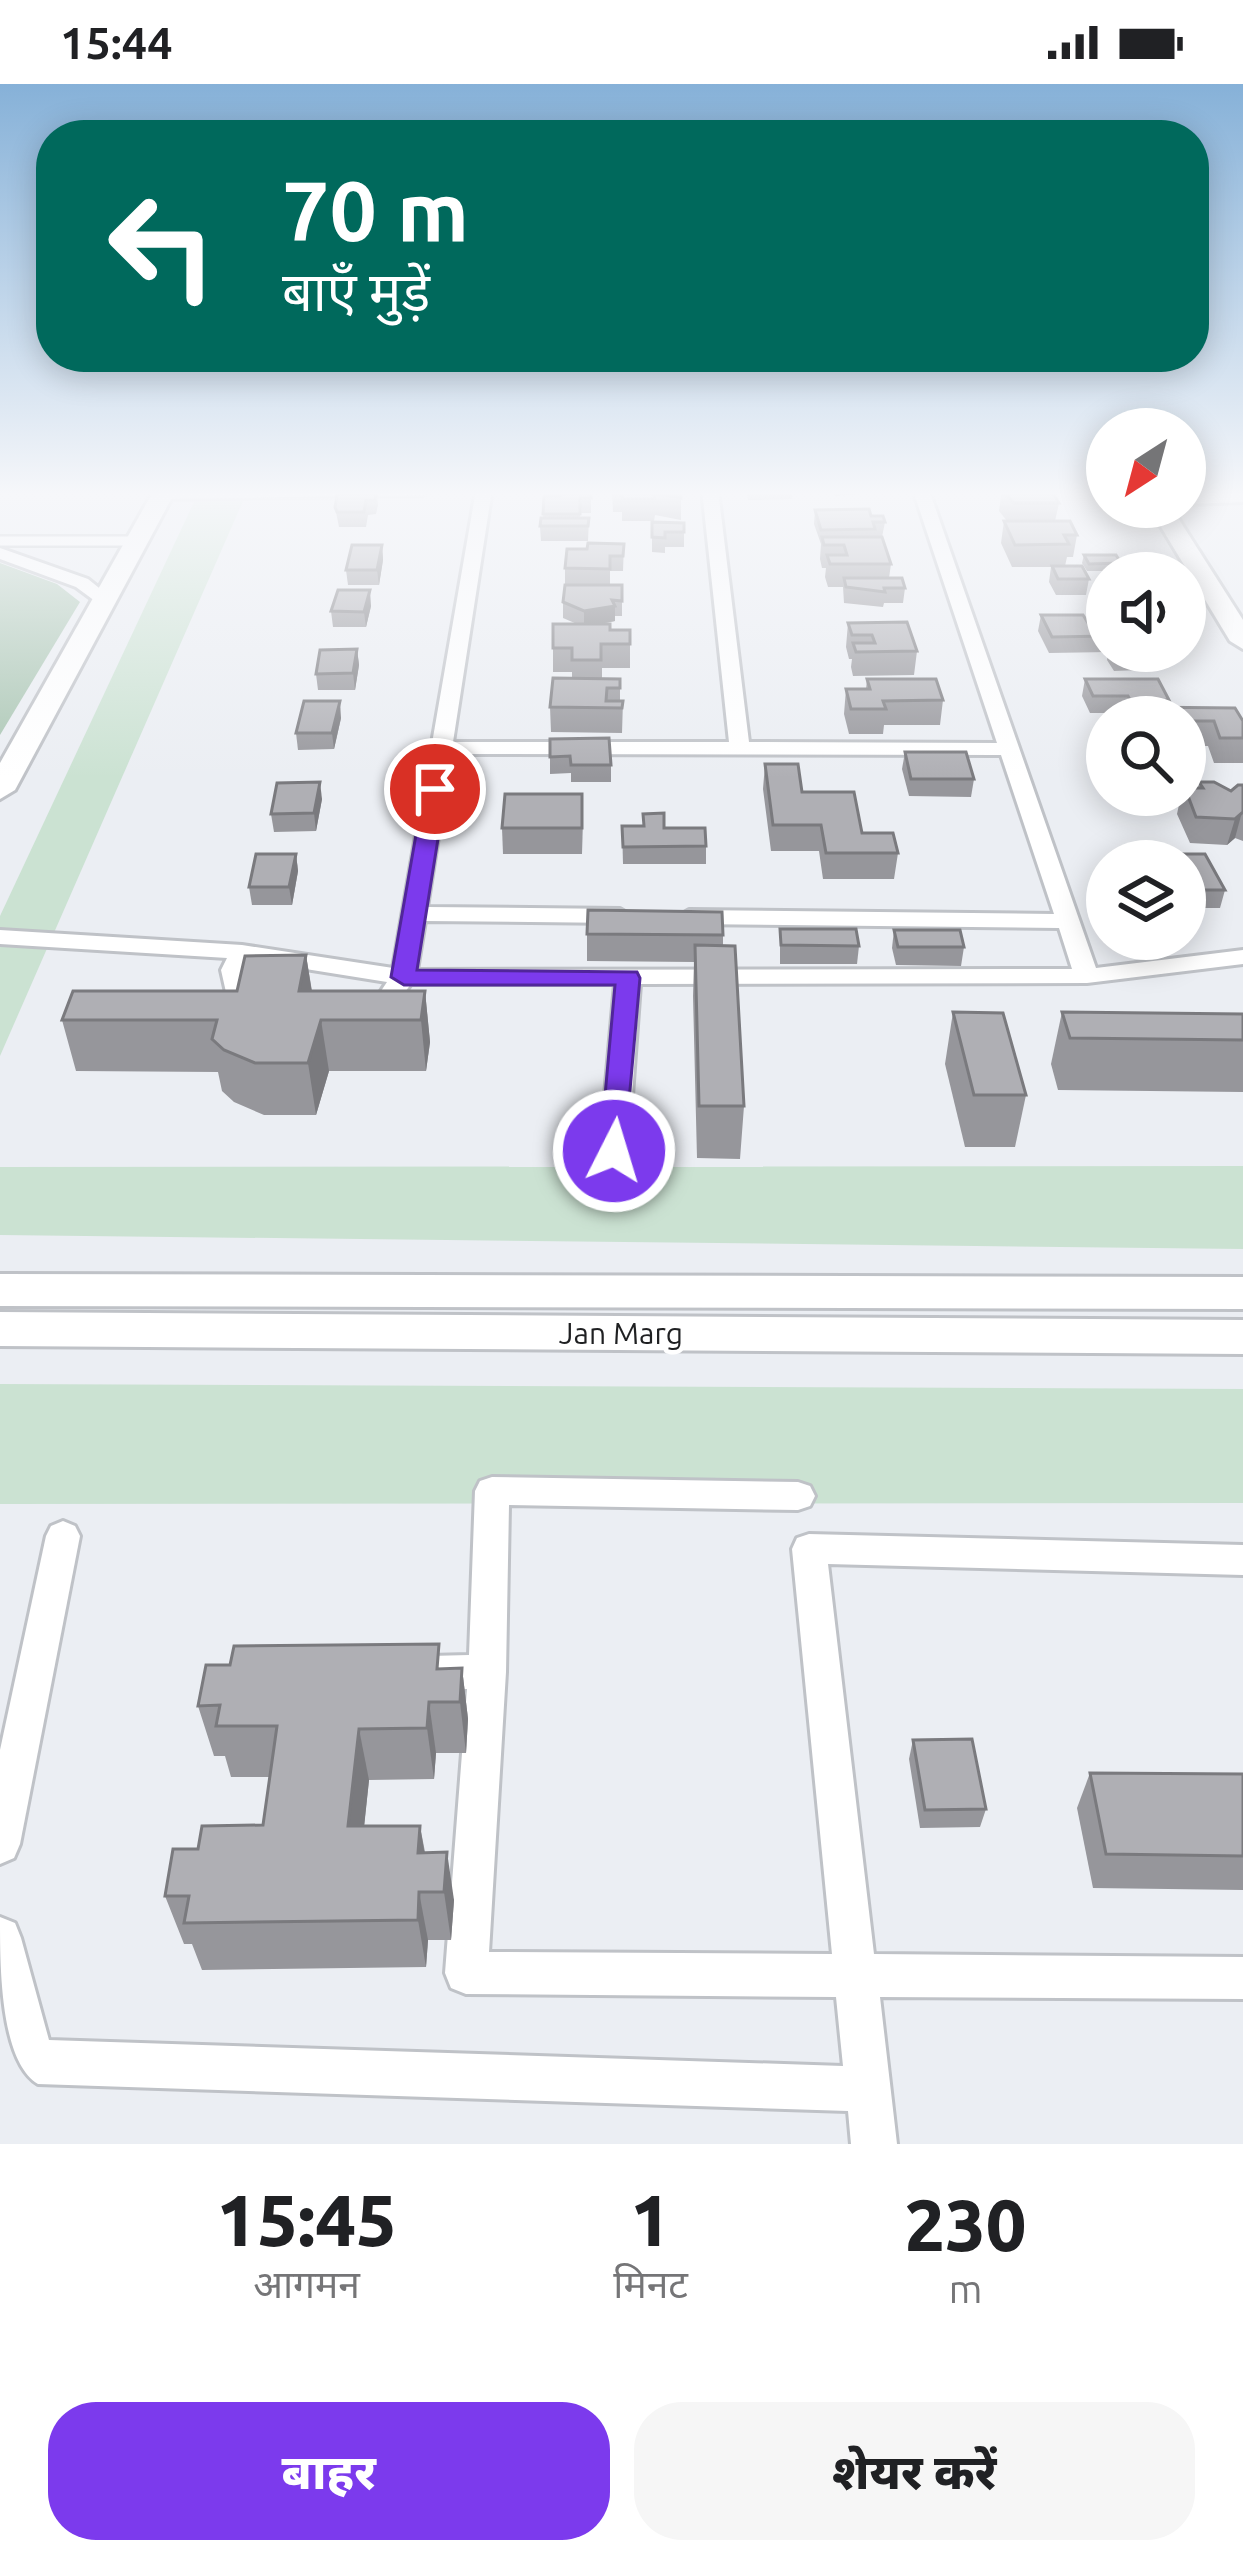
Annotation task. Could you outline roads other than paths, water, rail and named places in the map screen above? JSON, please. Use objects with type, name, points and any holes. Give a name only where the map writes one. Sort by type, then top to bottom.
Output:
[{"type":"main road","points":[[0,790],[112,586]]},
{"type":"main road","points":[[1209,586],[1243,641]]},
{"type":"main road","name":"Jan Marg","points":[[0,1290],[1243,1293]]},
{"type":"main road","name":"Jan Marg","points":[[0,1329],[1243,1337]]},
{"type":"street","points":[[86,586],[104,600]]},
{"type":"street","points":[[376,1000],[391,993],[404,977],[468,586]]},
{"type":"street","points":[[721,586],[740,748]]},
{"type":"street","points":[[954,586],[1087,976]]},
{"type":"street","points":[[442,748],[1009,749]]},
{"type":"street","points":[[415,914],[1066,921]]},
{"type":"street","points":[[0,937],[242,952],[404,977],[1087,976],[1243,957]]},
{"type":"street","points":[[242,952],[233,970],[242,1001]]},
{"type":"street","points":[[614,1151],[628,978]]},
{"type":"street","points":[[874,2144],[856,1972],[809,1549],[796,1487],[493,1491],[487,1672],[466,1973],[856,1972],[1243,1978]]},
{"type":"street","points":[[0,1844],[63,1536]]},
{"type":"street","points":[[809,1549],[1243,1559]]},
{"type":"street","points":[[397,1673],[487,1672]]},
{"type":"street","points":[[0,1938],[26,2048],[38,2062],[868,2089]]}]
